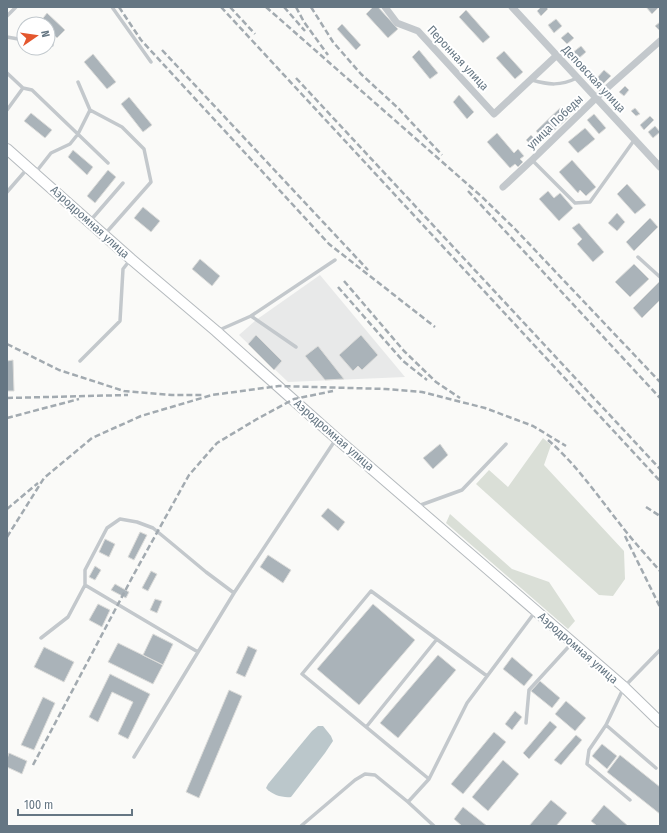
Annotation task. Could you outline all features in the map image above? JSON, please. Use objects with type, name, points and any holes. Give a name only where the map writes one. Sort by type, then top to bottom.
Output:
[{"type":"main road","name":"Аэродромная улица","points":[[7,149],[336,438],[417,506],[624,687],[660,722]]},
{"type":"street","name":"Перонная улица","points":[[385,7],[397,23],[418,31],[494,114],[532,80]]},
{"type":"street","name":"Деповская улица","points":[[512,7],[660,166]]},
{"type":"street","name":"улица Победы","points":[[503,187],[596,97],[660,41]]},
{"type":"street","points":[[532,80],[557,55]]},
{"type":"lane","points":[[7,16],[16,7]]},
{"type":"lane","points":[[112,7],[151,62]]},
{"type":"lane","points":[[7,73],[23,88],[32,90],[108,163]]},
{"type":"lane","points":[[532,80],[546,84],[565,83],[578,77]]},
{"type":"lane","points":[[78,82],[90,110],[122,127],[144,149],[151,182],[105,234]]},
{"type":"lane","points":[[7,110],[23,88]]},
{"type":"lane","points":[[7,192],[51,154],[70,144],[78,134],[90,110]]},
{"type":"lane","points":[[532,160],[575,203],[590,202],[635,139]]},
{"type":"lane","points":[[89,221],[123,183]]},
{"type":"lane","points":[[638,257],[660,277]]},
{"type":"lane","points":[[80,361],[120,321],[123,270],[131,259]]},
{"type":"lane","points":[[216,331],[250,316],[335,260]]},
{"type":"lane","points":[[250,316],[296,347]]},
{"type":"lane","points":[[134,757],[234,592],[336,438]]},
{"type":"lane","points":[[417,506],[462,490],[506,444]]},
{"type":"lane","points":[[41,638],[68,617],[85,585],[85,570],[107,528],[120,519],[137,522],[153,528],[206,572],[234,592]]},
{"type":"lane","points":[[85,585],[198,652]]},
{"type":"lane","points":[[429,779],[367,726],[302,674],[371,591],[487,676]]},
{"type":"lane","points":[[408,802],[429,779],[467,703],[536,611]]},
{"type":"lane","points":[[367,726],[437,639]]},
{"type":"lane","points":[[526,723],[529,690],[572,642]]},
{"type":"lane","points":[[630,800],[587,764],[589,750],[606,725],[624,687],[660,650]]},
{"type":"lane","points":[[606,725],[656,768]]},
{"type":"lane","points":[[301,826],[354,780],[365,774],[375,775],[434,826]]},
{"type":"shaded area","points":[[320,275],[405,377],[288,382],[239,335],[256,320]]},
{"type":"shaded area","points":[[543,438],[551,445],[544,465],[624,551],[625,579],[613,596],[599,595],[476,484],[489,470],[508,487]]},
{"type":"shaded area","points":[[450,514],[512,569],[549,582],[575,621],[568,629],[446,523]]},
{"type":"shaded area","points":[[318,726],[323,726],[333,741],[291,797],[278,796],[268,790],[266,788],[268,784],[312,731]]},
{"type":"building","points":[[373,7],[378,7],[398,29],[388,38],[366,14]]},
{"type":"building","points":[[541,7],[546,7],[548,9],[541,16],[537,11]]},
{"type":"building","points":[[646,7],[658,7],[658,8],[652,14]]},
{"type":"building","points":[[466,10],[490,37],[483,43],[459,17]]},
{"type":"building","points":[[556,19],[562,26],[554,33],[548,25]]},
{"type":"building","points":[[56,22],[65,30],[57,38],[56,37]]},
{"type":"building","points":[[660,22],[660,30],[659,30],[655,26]]},
{"type":"building","points":[[342,24],[361,45],[356,50],[337,29]]},
{"type":"building","points":[[568,32],[574,38],[567,44],[561,38]]},
{"type":"building","points":[[581,46],[586,52],[578,59],[572,53]]},
{"type":"building","points":[[419,50],[438,73],[430,79],[412,57]]},
{"type":"building","points":[[504,51],[523,72],[515,79],[496,58]]},
{"type":"building","points":[[93,54],[116,82],[107,89],[84,62]]},
{"type":"building","points":[[604,70],[611,76],[602,85],[596,79]]},
{"type":"building","points":[[625,86],[629,90],[624,96],[619,92]]},
{"type":"building","points":[[459,95],[474,112],[467,119],[453,102]]},
{"type":"building","points":[[129,97],[152,125],[143,132],[121,104]]},
{"type":"building","points":[[561,107],[570,116],[544,140],[536,131]]},
{"type":"building","points":[[635,108],[640,114],[636,116],[631,111]]},
{"type":"building","points":[[31,113],[52,130],[45,138],[24,121]]},
{"type":"building","points":[[594,114],[606,128],[599,134],[587,120]]},
{"type":"building","points":[[650,116],[654,120],[644,130],[640,125]]},
{"type":"building","points":[[655,126],[660,132],[653,138],[648,132]]},
{"type":"building","points":[[585,128],[595,139],[578,153],[568,142]]},
{"type":"building","points":[[497,133],[514,153],[518,149],[524,156],[520,159],[523,162],[518,167],[515,164],[510,168],[487,142]]},
{"type":"building","points":[[531,135],[536,140],[531,145],[526,140]]},
{"type":"building","points":[[73,150],[93,167],[87,175],[68,157]]},
{"type":"building","points":[[572,160],[596,187],[586,196],[580,190],[578,193],[559,172]]},
{"type":"building","points":[[108,170],[116,177],[95,203],[87,196]]},
{"type":"building","points":[[627,184],[646,205],[635,214],[617,194]]},
{"type":"building","points":[[548,191],[554,198],[560,193],[573,208],[559,221],[539,199]]},
{"type":"building","points":[[143,207],[160,221],[151,232],[134,218]]},
{"type":"building","points":[[617,213],[625,222],[617,231],[608,223]]},
{"type":"building","points":[[650,218],[658,227],[634,251],[626,242]]},
{"type":"building","points":[[579,223],[604,252],[593,262],[577,244],[582,239],[572,228]]},
{"type":"building","points":[[200,259],[220,276],[212,286],[192,269]]},
{"type":"building","points":[[634,264],[649,279],[630,297],[615,282]]},
{"type":"building","points":[[659,282],[660,300],[642,318],[633,308]]},
{"type":"building","points":[[256,335],[282,361],[274,370],[248,344]]},
{"type":"building","points":[[361,335],[378,355],[362,370],[358,366],[353,371],[339,355]]},
{"type":"building","points":[[318,346],[344,379],[325,380],[305,356]]},
{"type":"building","points":[[13,360],[14,391],[7,391],[7,361]]},
{"type":"building","points":[[440,444],[448,455],[433,469],[423,458]]},
{"type":"building","points":[[328,508],[345,522],[338,531],[321,516]]},
{"type":"building","points":[[140,532],[147,535],[134,560],[128,557]]},
{"type":"building","points":[[105,539],[115,544],[109,557],[99,552]]},
{"type":"building","points":[[268,555],[291,570],[283,583],[260,567]]},
{"type":"building","points":[[95,566],[101,570],[95,580],[89,577]]},
{"type":"building","points":[[151,571],[157,574],[148,591],[142,588]]},
{"type":"building","points":[[115,584],[129,592],[126,598],[111,590]]},
{"type":"building","points":[[155,599],[162,601],[157,613],[150,610]]},
{"type":"building","points":[[98,604],[110,610],[102,627],[89,620]]},
{"type":"building","points":[[373,604],[415,640],[359,705],[317,669]]},
{"type":"building","points":[[153,634],[173,644],[163,665],[143,655]]},
{"type":"building","points":[[118,643],[163,665],[153,684],[108,662]]},
{"type":"building","points":[[248,646],[257,650],[245,677],[236,673]]},
{"type":"building","points":[[44,647],[74,662],[64,682],[34,667]]},
{"type":"building","points":[[438,655],[456,670],[398,738],[380,723]]},
{"type":"building","points":[[512,657],[533,675],[524,686],[503,669]]},
{"type":"building","points":[[110,674],[150,694],[128,739],[118,734],[133,702],[112,692],[98,722],[89,717]]},
{"type":"building","points":[[540,681],[560,698],[552,708],[531,691]]},
{"type":"building","points":[[229,690],[242,696],[199,798],[186,792]]},
{"type":"building","points":[[43,697],[55,703],[34,750],[21,745]]},
{"type":"building","points":[[566,701],[586,718],[575,731],[555,714]]},
{"type":"building","points":[[515,711],[522,717],[512,730],[505,724]]},
{"type":"building","points":[[550,721],[557,727],[529,759],[523,753]]},
{"type":"building","points":[[494,732],[506,742],[463,794],[451,784]]},
{"type":"building","points":[[576,735],[582,740],[561,765],[554,760]]},
{"type":"building","points":[[602,744],[617,756],[607,769],[592,756]]},
{"type":"building","points":[[9,753],[27,761],[22,774],[7,767]]},
{"type":"building","points":[[620,755],[660,787],[660,814],[607,772]]},
{"type":"building","points":[[503,760],[519,774],[488,811],[472,797]]},
{"type":"building","points":[[551,800],[567,813],[556,826],[529,826]]},
{"type":"building","points":[[604,805],[628,826],[597,826],[591,821]]},
{"type":"building","points":[[463,807],[487,826],[462,826],[454,819]]},
{"type":"railway","points":[[119,7],[141,40],[329,244],[435,327]]},
{"type":"railway","points":[[221,7],[660,481]]},
{"type":"railway","points":[[230,7],[255,34]]},
{"type":"railway","points":[[266,7],[481,196],[515,229],[660,382]]},
{"type":"railway","points":[[284,7],[305,31]]},
{"type":"railway","points":[[296,7],[304,22],[328,55]]},
{"type":"railway","points":[[311,7],[333,42],[361,74],[398,108],[442,155]]},
{"type":"railway","points":[[162,50],[368,270]]},
{"type":"railway","points":[[296,78],[660,469]]},
{"type":"railway","points":[[468,191],[660,398]]},
{"type":"railway","points":[[344,281],[404,351],[436,382],[460,398]]},
{"type":"railway","points":[[338,287],[403,361],[427,380]]},
{"type":"railway","points":[[7,344],[59,370],[124,391],[172,395],[202,395]]},
{"type":"railway","points":[[7,537],[44,478],[92,438],[141,416],[212,395],[279,386],[385,389],[422,392],[485,408],[533,426],[566,446]]},
{"type":"railway","points":[[33,765],[134,574],[189,475],[217,443],[257,419],[294,399],[333,391]]},
{"type":"railway","points":[[7,398],[128,395]]},
{"type":"railway","points":[[7,418],[79,399]]},
{"type":"railway","points":[[548,440],[577,469],[629,536],[660,571]]},
{"type":"railway","points":[[7,509],[38,483]]},
{"type":"railway","points":[[646,507],[660,516]]},
{"type":"railway","points":[[625,536],[660,607]]}]
